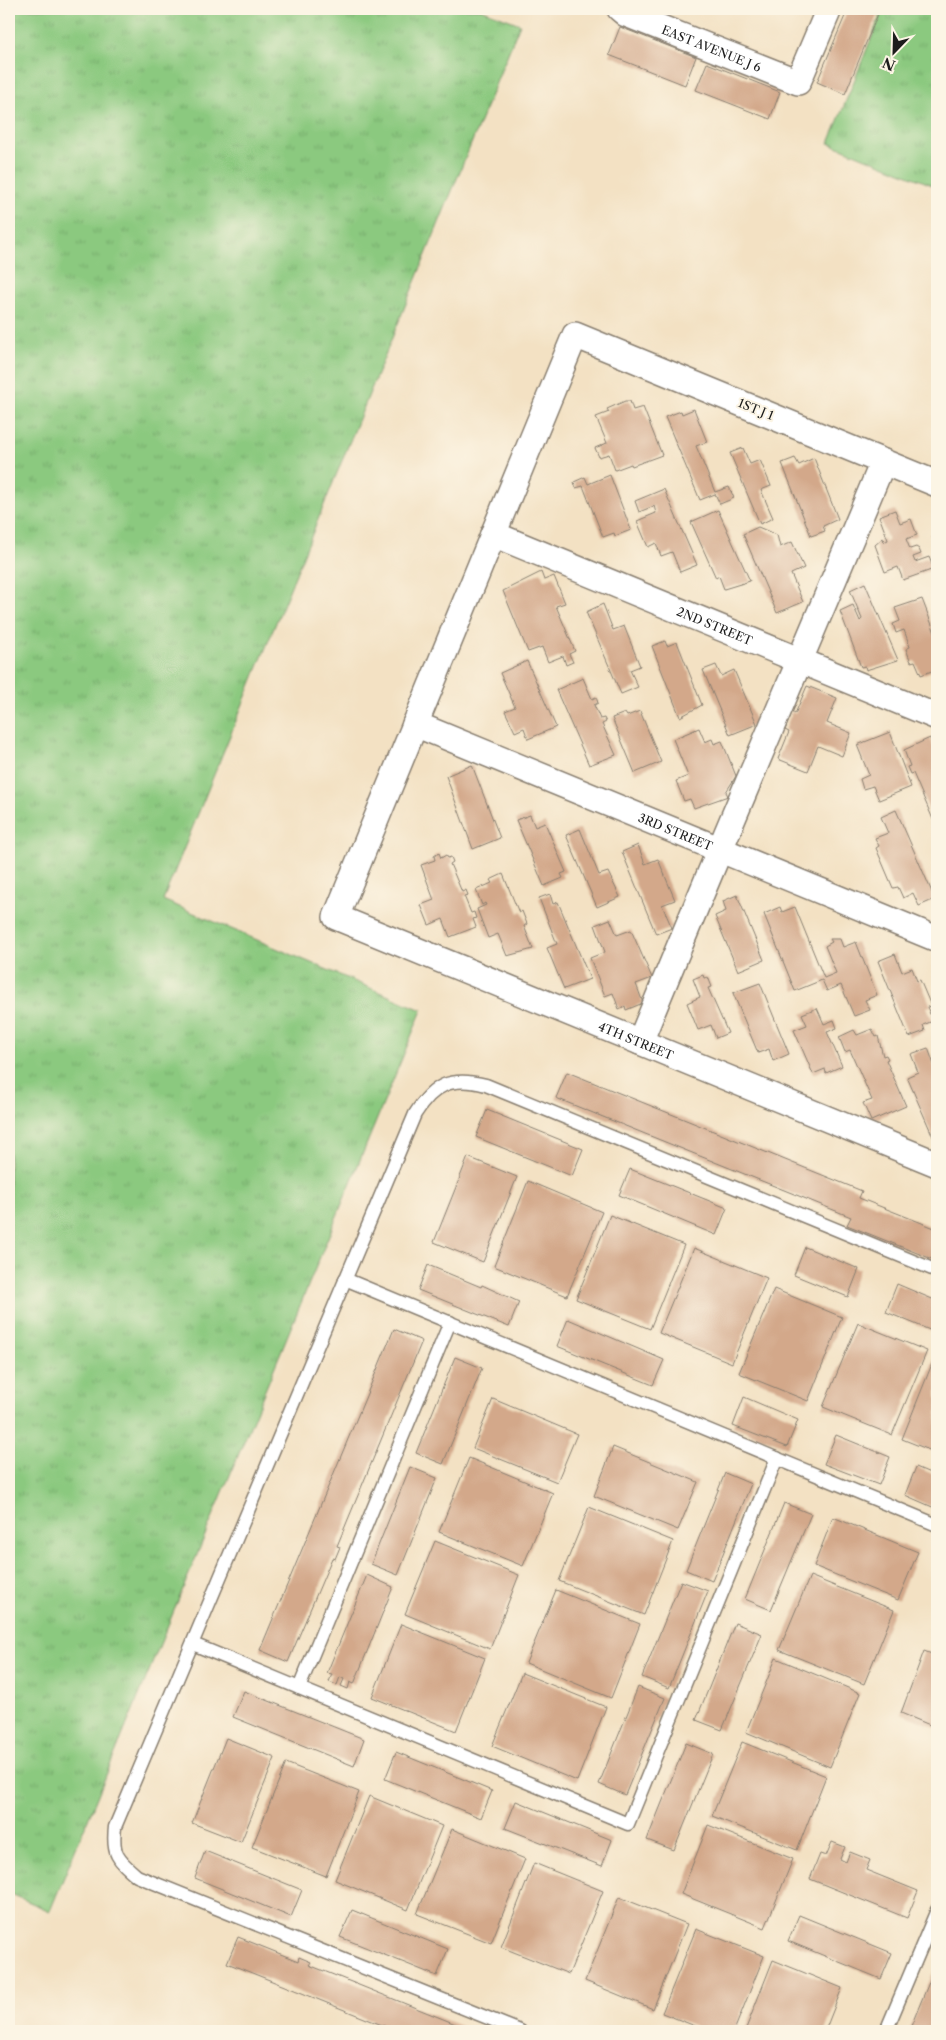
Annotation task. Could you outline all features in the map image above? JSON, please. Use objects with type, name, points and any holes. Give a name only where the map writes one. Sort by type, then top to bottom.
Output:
[{"type":"street","name":"EAST AVENUE J 6","points":[[623,11],[798,82],[830,9]]},
{"type":"street","name":"1ST J 1","points":[[493,534],[575,335],[937,484]]},
{"type":"street","points":[[640,1042],[718,849],[800,661],[883,462]]},
{"type":"street","points":[[415,724],[493,534]]},
{"type":"street","name":"2ND STREET","points":[[493,534],[937,717]]},
{"type":"street","name":"3RD STREET","points":[[415,724],[937,939]]},
{"type":"street","name":"4TH STREET","points":[[415,724],[336,917],[937,1164]]},
{"type":"lane","points":[[520,2031],[137,1876],[120,1862],[113,1847],[115,1828],[415,1114],[425,1097],[441,1084],[468,1080],[486,1085],[937,1271]]},
{"type":"lane","points":[[345,1279],[937,1525]]},
{"type":"lane","points":[[299,1688],[450,1322]]},
{"type":"lane","points":[[192,1644],[628,1824],[777,1458]]},
{"type":"lane","points":[[886,2031],[937,1910]]},
{"type":"green space","points":[[9,9],[481,9],[520,24],[163,900],[422,1010],[50,1911],[9,1893]]},
{"type":"green space","points":[[883,9],[937,9],[937,187],[829,143]]},
{"type":"building","points":[[848,9],[880,9],[845,94],[817,82]]},
{"type":"building","points":[[620,27],[696,57],[685,85],[609,55]]},
{"type":"building","points":[[707,63],[780,92],[770,119],[696,90]]},
{"type":"building","points":[[625,401],[630,401],[633,410],[643,407],[662,455],[615,470],[609,454],[599,457],[595,448],[607,443],[596,417],[609,412],[607,409]]},
{"type":"building","points":[[694,409],[707,442],[696,446],[715,492],[729,487],[734,498],[720,504],[715,494],[700,500],[665,417],[681,411],[682,414]]},
{"type":"building","points":[[743,448],[750,464],[760,460],[771,486],[761,490],[773,518],[760,524],[730,453]]},
{"type":"building","points":[[795,458],[799,465],[814,458],[838,519],[823,526],[825,531],[811,536],[782,463]]},
{"type":"building","points":[[610,475],[631,530],[615,536],[614,533],[603,537],[583,486],[576,488],[574,482],[585,477],[588,484]]},
{"type":"building","points":[[664,489],[697,565],[680,572],[672,552],[661,556],[656,543],[648,547],[637,521],[656,513],[654,506],[639,512],[635,501]]},
{"type":"building","points":[[718,510],[750,581],[724,589],[719,576],[716,578],[691,522]]},
{"type":"building","points":[[895,510],[900,523],[911,519],[917,535],[906,539],[910,549],[916,547],[921,554],[913,557],[915,562],[929,557],[934,569],[903,580],[898,567],[885,572],[875,545],[883,538],[884,542],[888,540],[879,516]]},
{"type":"building","points":[[758,527],[777,535],[780,547],[792,542],[804,568],[791,574],[803,602],[777,613],[743,534]]},
{"type":"building","points":[[937,535],[937,551],[932,537]]},
{"type":"building","points":[[541,572],[544,580],[554,576],[565,603],[556,606],[575,651],[569,654],[573,662],[566,665],[563,656],[548,662],[542,647],[528,652],[503,591]]},
{"type":"building","points":[[865,583],[898,660],[866,670],[865,666],[861,667],[840,611],[853,605],[860,621],[862,619],[850,590]]},
{"type":"building","points":[[922,599],[937,638],[937,669],[921,675],[915,661],[911,662],[906,649],[910,647],[904,630],[896,633],[893,624],[900,621],[895,608]]},
{"type":"building","points":[[603,604],[613,630],[624,626],[640,666],[630,670],[638,687],[621,694],[586,612]]},
{"type":"building","points":[[665,641],[667,646],[677,642],[702,705],[680,717],[652,646]]},
{"type":"building","points":[[527,661],[556,727],[528,739],[524,728],[515,732],[505,711],[515,707],[500,673]]},
{"type":"building","points":[[716,665],[721,676],[734,670],[757,724],[730,735],[703,670]]},
{"type":"building","points":[[583,678],[592,699],[596,697],[598,703],[594,705],[600,719],[604,718],[606,722],[602,724],[616,755],[589,765],[556,690]]},
{"type":"building","points":[[807,686],[837,698],[827,723],[851,733],[842,756],[818,746],[808,771],[778,759],[789,732],[785,730],[792,712],[795,714]]},
{"type":"building","points":[[640,711],[661,762],[635,773],[612,718],[625,713],[627,716]]},
{"type":"building","points":[[699,728],[705,742],[712,739],[714,744],[722,741],[736,776],[726,792],[728,796],[694,808],[690,799],[684,801],[676,781],[688,776],[673,739]]},
{"type":"building","points":[[890,732],[911,787],[879,800],[873,786],[863,789],[860,779],[869,775],[857,745]]},
{"type":"building","points":[[930,738],[937,755],[937,823],[935,824],[913,773],[910,774],[907,767],[910,766],[904,750]]},
{"type":"building","points":[[472,765],[500,838],[473,849],[446,776]]},
{"type":"building","points":[[896,810],[935,899],[919,906],[913,893],[903,898],[898,887],[893,888],[876,848],[879,846],[875,838],[888,833],[881,817]]},
{"type":"building","points":[[530,815],[535,827],[545,823],[566,872],[561,874],[563,878],[544,886],[516,820]]},
{"type":"building","points":[[580,829],[599,875],[608,872],[620,897],[597,907],[566,835]]},
{"type":"building","points":[[638,845],[645,864],[658,859],[675,900],[662,905],[672,928],[656,934],[622,852]]},
{"type":"building","points":[[439,853],[441,858],[446,855],[448,858],[451,857],[453,862],[450,864],[462,892],[466,890],[468,895],[464,896],[471,913],[474,912],[476,918],[473,919],[476,927],[450,937],[443,919],[429,925],[421,905],[434,900],[421,865],[435,860],[434,856]]},
{"type":"building","points":[[503,874],[519,913],[522,911],[527,924],[524,926],[533,949],[507,956],[498,934],[488,938],[477,909],[486,905],[485,903],[482,905],[476,890],[492,883],[490,880]]},
{"type":"building","points":[[550,894],[553,904],[558,902],[590,979],[564,989],[547,948],[557,944],[539,898]]},
{"type":"building","points":[[737,895],[764,960],[738,971],[715,916],[726,911],[723,901]]},
{"type":"building","points":[[780,907],[782,912],[795,907],[824,978],[836,973],[825,946],[832,942],[830,939],[840,939],[843,947],[856,942],[877,995],[865,1000],[870,1010],[854,1016],[841,985],[827,991],[822,980],[795,991],[764,914]]},
{"type":"building","points":[[610,919],[617,935],[631,930],[652,978],[636,984],[643,1003],[626,1010],[625,1006],[619,1009],[613,993],[605,996],[590,958],[605,952],[595,925]]},
{"type":"building","points":[[895,954],[902,972],[912,968],[917,981],[920,980],[931,1006],[927,1007],[933,1021],[923,1025],[925,1031],[909,1037],[878,961]]},
{"type":"building","points":[[703,975],[704,978],[708,977],[712,987],[708,988],[728,1033],[716,1038],[711,1025],[698,1030],[687,1003],[700,997],[693,979]]},
{"type":"building","points":[[760,983],[789,1054],[773,1061],[769,1049],[758,1053],[733,993]]},
{"type":"building","points":[[817,1008],[824,1024],[834,1020],[837,1028],[827,1032],[842,1066],[826,1073],[825,1069],[813,1074],[794,1030],[807,1025],[802,1014]]},
{"type":"building","points":[[872,1029],[876,1037],[878,1036],[883,1056],[886,1055],[888,1059],[886,1060],[906,1106],[871,1121],[863,1103],[872,1100],[850,1050],[845,1052],[839,1037],[854,1030],[857,1035]]},
{"type":"building","points":[[928,1048],[937,1073],[937,1138],[934,1139],[907,1077],[918,1072],[911,1054]]},
{"type":"building","points":[[567,1072],[862,1191],[859,1198],[937,1229],[937,1261],[847,1225],[851,1217],[556,1098]]},
{"type":"building","points":[[487,1110],[583,1149],[572,1176],[476,1137]]},
{"type":"building","points":[[468,1157],[517,1177],[483,1262],[434,1242]]},
{"type":"building","points":[[630,1169],[727,1208],[716,1235],[619,1195]]},
{"type":"building","points":[[528,1181],[602,1212],[567,1296],[494,1266]]},
{"type":"building","points":[[610,1215],[684,1245],[650,1329],[576,1299]]},
{"type":"building","points":[[805,1247],[859,1269],[848,1297],[794,1275]]},
{"type":"building","points":[[694,1248],[767,1278],[732,1363],[659,1333]]},
{"type":"building","points":[[428,1265],[481,1287],[482,1285],[519,1302],[509,1327],[418,1290]]},
{"type":"building","points":[[897,1284],[937,1301],[937,1333],[886,1312]]},
{"type":"building","points":[[774,1289],[842,1317],[808,1401],[739,1373]]},
{"type":"building","points":[[568,1319],[664,1360],[653,1385],[557,1346]]},
{"type":"building","points":[[858,1323],[927,1351],[892,1435],[823,1407]]},
{"type":"building","points":[[394,1329],[422,1341],[337,1546],[340,1547],[335,1559],[332,1558],[288,1662],[260,1650]]},
{"type":"building","points":[[937,1355],[937,1453],[902,1439]]},
{"type":"building","points":[[455,1357],[482,1368],[443,1464],[416,1453]]},
{"type":"building","points":[[744,1397],[798,1420],[787,1447],[733,1426]]},
{"type":"building","points":[[493,1399],[577,1434],[557,1482],[473,1448]]},
{"type":"building","points":[[836,1435],[890,1457],[879,1485],[824,1464]]},
{"type":"building","points":[[613,1447],[698,1482],[678,1530],[594,1496]]},
{"type":"building","points":[[469,1458],[553,1493],[523,1566],[439,1532]]},
{"type":"building","points":[[410,1467],[437,1478],[398,1575],[371,1564]]},
{"type":"building","points":[[916,1467],[937,1476],[937,1509],[905,1495]]},
{"type":"building","points":[[725,1473],[751,1484],[712,1581],[686,1570]]},
{"type":"building","points":[[784,1503],[811,1514],[771,1610],[745,1599]]},
{"type":"building","points":[[589,1507],[673,1541],[644,1615],[559,1581]]},
{"type":"building","points":[[833,1517],[918,1552],[898,1600],[814,1566]]},
{"type":"building","points":[[435,1541],[519,1575],[490,1649],[405,1614]]},
{"type":"building","points":[[367,1575],[393,1587],[354,1684],[350,1682],[348,1689],[341,1686],[344,1679],[340,1677],[337,1685],[329,1682],[332,1674],[327,1673]]},
{"type":"building","points":[[810,1576],[894,1610],[864,1684],[779,1650]]},
{"type":"building","points":[[681,1581],[708,1591],[669,1688],[642,1677]]},
{"type":"building","points":[[556,1590],[640,1624],[611,1698],[526,1663]]},
{"type":"building","points":[[735,1623],[762,1634],[722,1730],[696,1720]]},
{"type":"building","points":[[401,1624],[485,1658],[456,1731],[372,1697]]},
{"type":"building","points":[[924,1651],[937,1656],[937,1728],[901,1713]]},
{"type":"building","points":[[776,1658],[860,1693],[830,1767],[746,1732]]},
{"type":"building","points":[[522,1673],[606,1707],[577,1781],[492,1746]]},
{"type":"building","points":[[638,1687],[665,1698],[625,1795],[599,1784]]},
{"type":"building","points":[[244,1691],[364,1739],[354,1766],[233,1717]]},
{"type":"building","points":[[226,1738],[275,1758],[241,1842],[192,1823]]},
{"type":"building","points":[[742,1742],[826,1776],[797,1850],[712,1816]]},
{"type":"building","points":[[686,1743],[713,1754],[674,1850],[647,1840]]},
{"type":"building","points":[[396,1752],[492,1791],[481,1818],[385,1779]]},
{"type":"building","points":[[286,1763],[359,1792],[326,1876],[252,1847]]},
{"type":"building","points":[[369,1796],[442,1826],[408,1910],[335,1880]]},
{"type":"building","points":[[516,1801],[612,1840],[602,1866],[505,1828]]},
{"type":"building","points":[[708,1825],[793,1859],[765,1928],[681,1894]]},
{"type":"building","points":[[452,1829],[525,1859],[491,1943],[417,1914]]},
{"type":"building","points":[[832,1842],[845,1847],[840,1859],[846,1862],[850,1852],[870,1860],[866,1870],[918,1891],[907,1918],[810,1879],[820,1854],[826,1856]]},
{"type":"building","points":[[205,1851],[302,1890],[291,1917],[195,1878]]},
{"type":"building","points":[[534,1863],[603,1891],[569,1974],[501,1947]]},
{"type":"building","points":[[619,1897],[687,1924],[653,2009],[585,1981]]},
{"type":"building","points":[[352,1910],[448,1949],[437,1976],[340,1937]]},
{"type":"building","points":[[799,1915],[892,1953],[881,1979],[788,1941]]},
{"type":"building","points":[[696,1929],[764,1956],[734,2031],[708,2031],[662,2013]]},
{"type":"building","points":[[238,1937],[298,1961],[299,1957],[311,1962],[309,1965],[473,2031],[397,2031],[227,1963]]},
{"type":"building","points":[[773,1960],[842,1988],[825,2031],[745,2031]]},
{"type":"building","points":[[937,1963],[937,2031],[909,2031]]}]
